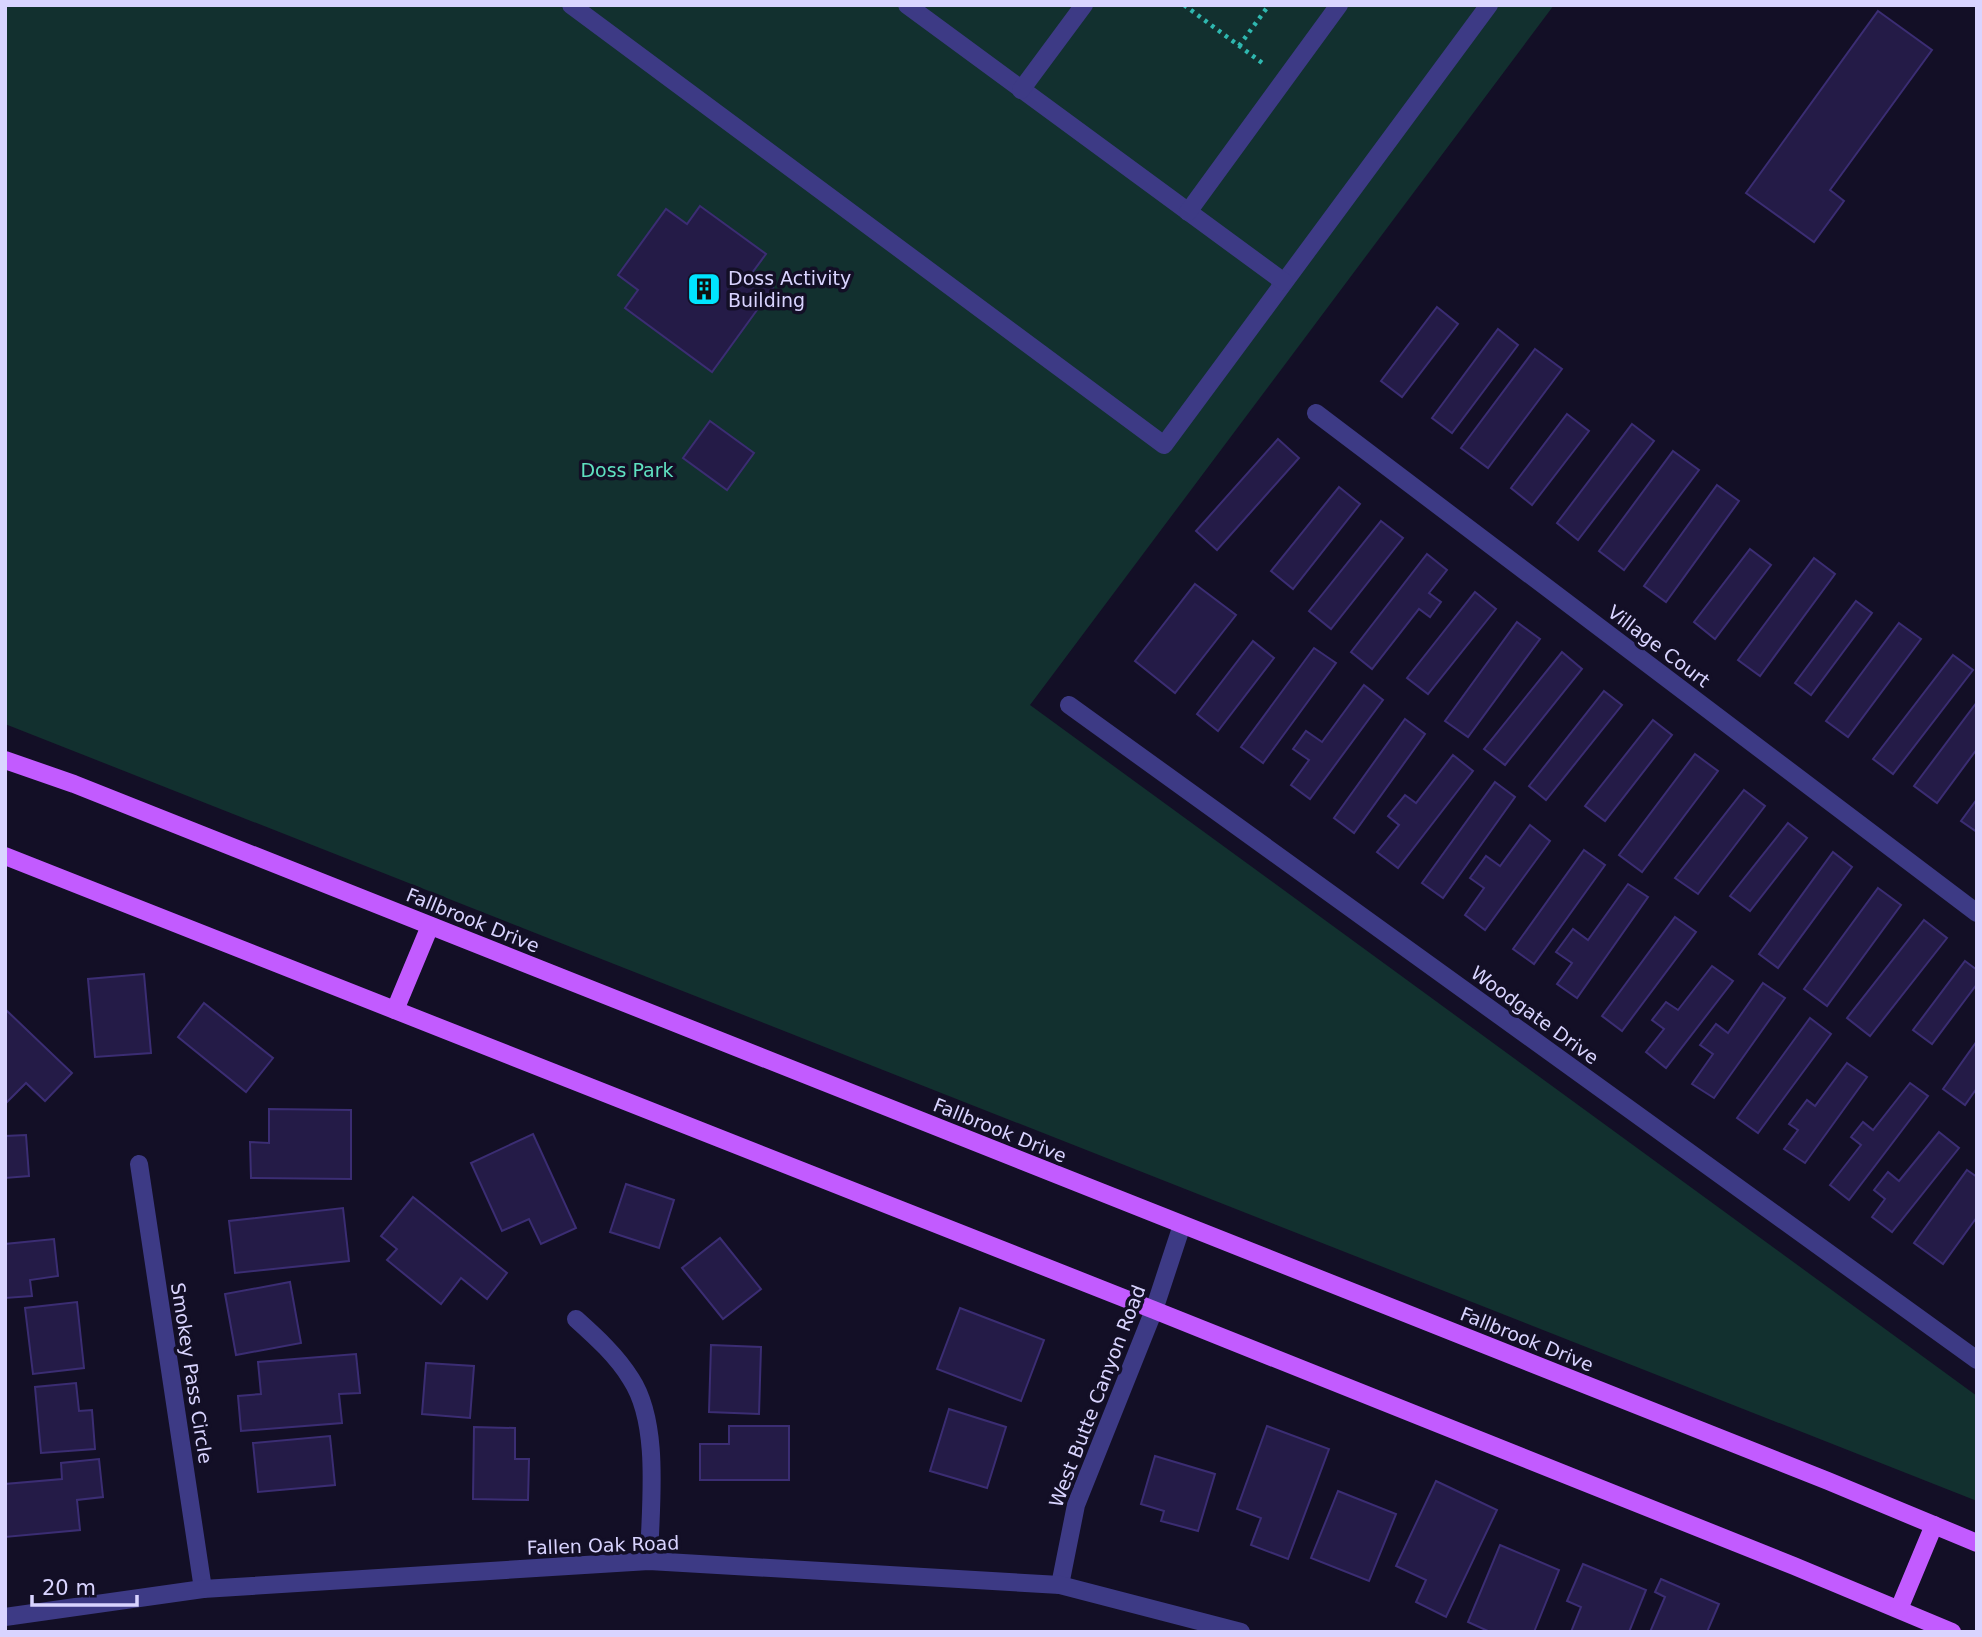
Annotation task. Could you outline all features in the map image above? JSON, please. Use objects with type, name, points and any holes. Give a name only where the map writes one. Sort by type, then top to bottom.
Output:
[{"type":"main road","name":"Fallbrook Drive","points":[[5,760],[74,784],[1828,1481],[1977,1543]]},
{"type":"main road","points":[[5,856],[1154,1310],[1952,1632]]},
{"type":"main road","points":[[395,1010],[430,926]]},
{"type":"main road","points":[[1899,1609],[1934,1525]]},
{"type":"street","points":[[572,5],[1164,445],[1489,5]]},
{"type":"street","points":[[907,5],[1284,282]]},
{"type":"street","points":[[1021,90],[1084,5]]},
{"type":"street","points":[[1188,212],[1339,5]]},
{"type":"street","name":"Village Court","points":[[1316,414],[1977,913]]},
{"type":"street","name":"Woodgate Drive","points":[[1069,705],[1977,1360]]},
{"type":"street","name":"Smokey Pass Circle","points":[[139,1164],[203,1589]]},
{"type":"street","name":"West Butte Canyon Road","points":[[1060,1585],[1076,1505],[1154,1310],[1182,1225]]},
{"type":"street","points":[[576,1319],[610,1351],[632,1380],[648,1418],[651,1465],[649,1561]]},
{"type":"street","name":"Fallen Oak Road","points":[[5,1617],[203,1589],[649,1561],[1060,1585],[1241,1632]]},
{"type":"path","points":[[1184,5],[1285,80]]},
{"type":"path","points":[[1239,46],[1269,5]]},
{"type":"green space","name":"Doss Park","points":[[5,5],[1554,5],[1030,705],[1977,1396],[1977,1501],[5,724]]},
{"type":"building","points":[[1878,11],[1932,50],[1830,190],[1844,201],[1814,242],[1746,193]]},
{"type":"building","name":"Doss Activity Building","points":[[700,206],[766,254],[752,273],[773,288],[712,372],[625,308],[638,290],[618,275],[666,209],[687,224]]},
{"type":"building","points":[[1437,307],[1458,324],[1402,397],[1381,381]]},
{"type":"building","points":[[1498,329],[1518,345],[1452,433],[1432,418]]},
{"type":"building","points":[[1535,349],[1562,369],[1488,468],[1461,448]]},
{"type":"building","points":[[1567,414],[1589,431],[1532,505],[1511,488]]},
{"type":"building","points":[[710,421],[754,453],[727,490],[683,458]]},
{"type":"building","points":[[1632,424],[1654,441],[1578,540],[1557,523]]},
{"type":"building","points":[[1278,439],[1299,458],[1217,550],[1196,531]]},
{"type":"building","points":[[1673,451],[1699,470],[1624,570],[1599,551]]},
{"type":"building","points":[[1717,485],[1739,501],[1666,602],[1644,586]]},
{"type":"building","points":[[1339,487],[1360,504],[1293,589],[1271,571]]},
{"type":"building","points":[[1381,521],[1403,538],[1331,629],[1309,611]]},
{"type":"building","points":[[1750,549],[1771,565],[1715,639],[1694,622]]},
{"type":"building","points":[[1427,554],[1447,570],[1429,593],[1441,602],[1430,617],[1419,609],[1372,669],[1351,652]]},
{"type":"building","points":[[1814,558],[1835,574],[1760,676],[1738,660]]},
{"type":"building","points":[[1195,584],[1236,615],[1175,693],[1135,661]]},
{"type":"building","points":[[1475,592],[1496,609],[1428,694],[1407,678]]},
{"type":"building","points":[[1856,601],[1872,613],[1811,695],[1795,683]]},
{"type":"building","points":[[1517,622],[1540,639],[1468,737],[1445,721]]},
{"type":"building","points":[[1899,623],[1921,639],[1848,737],[1826,721]]},
{"type":"building","points":[[1253,641],[1274,658],[1218,731],[1197,714]]},
{"type":"building","points":[[1314,648],[1336,663],[1263,763],[1241,747]]},
{"type":"building","points":[[1562,652],[1582,669],[1505,765],[1484,749]]},
{"type":"building","points":[[1953,655],[1973,670],[1893,774],[1873,759]]},
{"type":"building","points":[[1364,685],[1383,700],[1310,799],[1291,785],[1309,760],[1293,749],[1306,731],[1322,742]]},
{"type":"building","points":[[1604,691],[1622,705],[1546,800],[1529,786]]},
{"type":"building","points":[[1977,702],[1977,749],[1937,803],[1914,786]]},
{"type":"building","points":[[1405,719],[1425,734],[1354,833],[1334,818]]},
{"type":"building","points":[[1653,720],[1672,735],[1605,821],[1585,806]]},
{"type":"building","points":[[1695,754],[1718,771],[1642,872],[1619,855]]},
{"type":"building","points":[[1453,755],[1473,771],[1398,868],[1377,852],[1399,825],[1388,816],[1405,795],[1416,803]]},
{"type":"building","points":[[1495,782],[1515,797],[1443,898],[1422,883]]},
{"type":"building","points":[[1744,790],[1765,806],[1698,894],[1675,878]]},
{"type":"building","points":[[1977,799],[1977,832],[1961,821]]},
{"type":"building","points":[[1788,823],[1807,838],[1750,911],[1730,896]]},
{"type":"building","points":[[1530,825],[1550,841],[1485,930],[1465,915],[1484,888],[1470,878],[1486,856],[1500,866]]},
{"type":"building","points":[[1584,850],[1605,865],[1534,964],[1513,949]]},
{"type":"building","points":[[1833,852],[1852,867],[1778,968],[1759,954]]},
{"type":"building","points":[[1628,884],[1648,897],[1577,998],[1557,984],[1572,963],[1556,952],[1573,929],[1588,940]]},
{"type":"building","points":[[1878,888],[1901,905],[1827,1006],[1804,989]]},
{"type":"building","points":[[1675,917],[1696,932],[1622,1031],[1602,1016]]},
{"type":"building","points":[[1924,920],[1947,938],[1870,1036],[1847,1018]]},
{"type":"building","points":[[1965,961],[1977,970],[1977,984],[1932,1044],[1913,1030]]},
{"type":"building","points":[[1712,966],[1733,981],[1666,1068],[1646,1052],[1664,1029],[1652,1020],[1666,1002],[1678,1010]]},
{"type":"building","points":[[144,974],[151,1053],[95,1057],[88,979]]},
{"type":"building","points":[[1763,983],[1785,998],[1714,1098],[1692,1084],[1713,1054],[1700,1045],[1716,1024],[1728,1033]]},
{"type":"building","points":[[204,1003],[273,1058],[246,1092],[178,1037]]},
{"type":"building","points":[[5,1009],[72,1073],[45,1101],[26,1083],[5,1104]]},
{"type":"building","points":[[1810,1018],[1831,1034],[1758,1133],[1737,1118]]},
{"type":"building","points":[[1977,1041],[1977,1088],[1965,1105],[1943,1089]]},
{"type":"building","points":[[1847,1063],[1867,1077],[1805,1163],[1784,1149],[1798,1130],[1789,1124],[1807,1100],[1815,1106]]},
{"type":"building","points":[[1910,1083],[1928,1096],[1849,1200],[1830,1185],[1861,1145],[1851,1137],[1863,1122],[1873,1130]]},
{"type":"building","points":[[269,1109],[351,1110],[351,1179],[251,1178],[250,1142],[269,1143]]},
{"type":"building","points":[[1939,1132],[1959,1148],[1892,1232],[1872,1217],[1885,1199],[1874,1190],[1888,1172],[1899,1181]]},
{"type":"building","points":[[533,1134],[576,1228],[541,1244],[529,1219],[502,1231],[471,1163]]},
{"type":"building","points":[[26,1135],[29,1176],[5,1178],[5,1136]]},
{"type":"building","points":[[1967,1170],[1977,1177],[1977,1217],[1943,1264],[1914,1243]]},
{"type":"building","points":[[626,1184],[674,1200],[659,1248],[610,1232]]},
{"type":"building","points":[[413,1197],[507,1273],[487,1299],[461,1278],[441,1304],[387,1260],[397,1249],[381,1236]]},
{"type":"building","points":[[343,1208],[349,1261],[235,1273],[229,1221]]},
{"type":"building","points":[[720,1238],[761,1289],[723,1319],[682,1268]]},
{"type":"building","points":[[54,1239],[58,1276],[30,1280],[32,1296],[5,1298],[5,1244]]},
{"type":"building","points":[[290,1282],[301,1343],[236,1355],[225,1294]]},
{"type":"building","points":[[77,1302],[84,1368],[33,1374],[25,1308]]},
{"type":"building","points":[[960,1308],[1044,1340],[1021,1401],[937,1369]]},
{"type":"building","points":[[711,1345],[761,1347],[759,1414],[709,1412]]},
{"type":"building","points":[[356,1354],[360,1393],[339,1394],[342,1423],[241,1431],[238,1396],[261,1394],[258,1362]]},
{"type":"building","points":[[426,1363],[474,1366],[470,1418],[422,1414]]},
{"type":"building","points":[[76,1383],[79,1411],[92,1410],[95,1449],[41,1453],[35,1387]]},
{"type":"building","points":[[949,1409],[1006,1427],[987,1488],[930,1471]]},
{"type":"building","points":[[729,1426],[789,1426],[789,1480],[700,1480],[700,1444],[729,1444]]},
{"type":"building","points":[[1267,1426],[1329,1449],[1288,1559],[1251,1545],[1261,1518],[1237,1509]]},
{"type":"building","points":[[474,1427],[515,1428],[515,1459],[529,1459],[528,1500],[473,1499]]},
{"type":"building","points":[[330,1436],[335,1485],[258,1492],[253,1443]]},
{"type":"building","points":[[1155,1456],[1215,1474],[1198,1531],[1161,1521],[1164,1511],[1141,1504]]},
{"type":"building","points":[[99,1459],[103,1497],[77,1500],[80,1530],[5,1537],[5,1484],[62,1479],[61,1463]]},
{"type":"building","points":[[1436,1481],[1497,1510],[1446,1617],[1416,1602],[1426,1580],[1396,1566]]},
{"type":"building","points":[[1338,1491],[1396,1514],[1369,1581],[1311,1558]]},
{"type":"building","points":[[1500,1545],[1559,1570],[1534,1632],[1490,1632],[1468,1622]]},
{"type":"building","points":[[1583,1564],[1646,1590],[1629,1632],[1571,1632],[1581,1607],[1567,1601]]},
{"type":"building","points":[[1661,1579],[1719,1604],[1707,1632],[1650,1632],[1665,1597],[1655,1592]]},
{"type":"place","name":"Doss Activity Building","points":[[704,289]]}]
